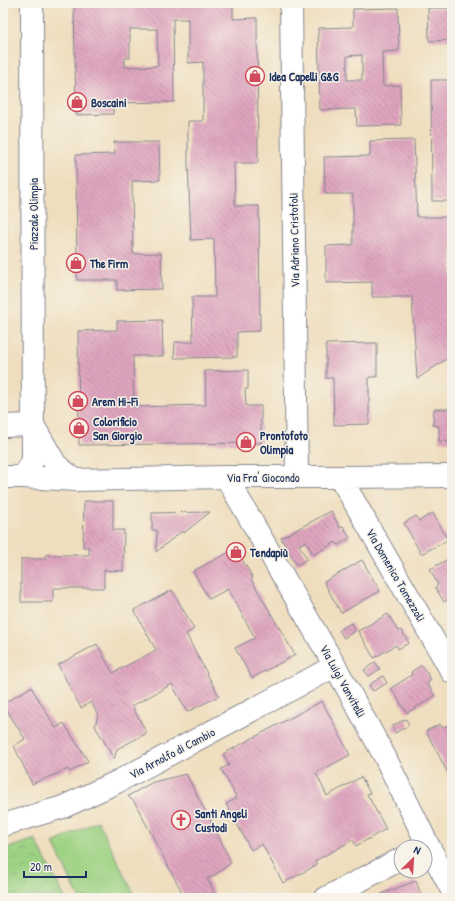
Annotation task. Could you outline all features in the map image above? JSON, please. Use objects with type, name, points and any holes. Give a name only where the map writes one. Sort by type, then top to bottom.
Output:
[{"type":"street","name":"Piazzale Olimpia","points":[[13,477],[33,460],[32,3]]},
{"type":"street","name":"Via Adriano Cristofoli","points":[[291,3],[297,477]]},
{"type":"street","name":"Piazzale Olimpia","points":[[33,425],[56,465],[75,480]]},
{"type":"street","points":[[3,426],[33,425]]},
{"type":"street","name":"Via Fra' Giocondo","points":[[75,480],[226,477],[452,476]]},
{"type":"street","name":"Piazzale Olimpia","points":[[13,477],[75,480]]},
{"type":"street","name":"Via Luigi Vanvitelli","points":[[226,477],[335,666],[384,755],[423,839]]},
{"type":"street","name":"Via Domenico Tomezzoli","points":[[340,477],[452,672]]},
{"type":"street","name":"Via Arnolfo di Cambio","points":[[3,825],[63,807],[117,782],[335,666]]},
{"type":"street","name":"Via Luigi Vanvitelli","points":[[433,858],[452,890]]},
{"type":"street","points":[[326,898],[393,863]]},
{"type":"green space","points":[[3,3],[7,352],[3,352]]},
{"type":"green space","points":[[98,821],[136,898],[79,898],[53,843]]},
{"type":"green space","points":[[35,839],[65,898],[3,898],[3,850]]},
{"type":"building","points":[[74,3],[233,3],[233,19],[257,18],[258,163],[234,163],[235,206],[259,206],[260,331],[237,332],[237,357],[174,358],[175,342],[193,342],[192,297],[215,297],[214,239],[191,240],[188,121],[203,121],[203,62],[188,63],[188,19],[173,19],[174,102],[113,103],[113,114],[76,115]],"holes":[[[130,29],[157,29],[158,66],[125,67],[125,58],[130,58]]]},
{"type":"building","points":[[398,8],[399,51],[382,52],[383,86],[400,85],[401,125],[357,126],[356,109],[320,110],[318,28],[353,27],[353,9]],"holes":[[[362,55],[362,80],[347,80],[347,56]]]},
{"type":"building","points":[[428,8],[452,8],[452,40],[429,41]]},
{"type":"building","points":[[431,80],[452,80],[452,201],[432,201]]},
{"type":"building","points":[[414,140],[417,217],[452,217],[452,355],[417,379],[412,297],[372,297],[372,282],[326,283],[326,246],[353,245],[353,194],[325,194],[324,157],[370,156],[370,141]]},
{"type":"building","points":[[114,142],[159,142],[160,180],[132,181],[133,254],[161,253],[162,289],[117,290],[117,280],[77,280],[76,155],[115,154]]},
{"type":"building","points":[[162,320],[163,356],[133,356],[134,407],[206,405],[205,371],[248,370],[248,389],[245,389],[246,406],[261,406],[261,443],[79,445],[78,331],[117,330],[117,321]]},
{"type":"building","points":[[377,343],[377,377],[369,377],[369,424],[334,425],[333,378],[326,378],[326,344]]},
{"type":"building","points":[[434,409],[452,409],[452,442],[439,441],[439,426],[433,425]]},
{"type":"building","points":[[84,501],[113,501],[113,530],[124,530],[123,571],[104,570],[104,588],[53,588],[53,602],[21,602],[21,559],[45,559],[45,555],[89,555],[89,547],[83,547]]},
{"type":"building","points":[[331,511],[340,528],[343,526],[350,538],[338,545],[336,542],[313,555],[306,541],[299,545],[307,559],[297,565],[281,538]]},
{"type":"building","points":[[210,512],[184,533],[182,531],[156,552],[157,530],[152,530],[152,513]]},
{"type":"building","points":[[433,513],[448,540],[421,554],[404,523],[416,516],[419,521]]},
{"type":"building","points":[[236,549],[253,578],[251,579],[295,655],[252,678],[235,648],[255,638],[228,589],[209,599],[193,571]]},
{"type":"building","points":[[452,557],[452,597],[444,602],[435,587],[438,585],[430,569]]},
{"type":"building","points":[[362,560],[380,591],[341,613],[324,582]]},
{"type":"building","points":[[172,590],[194,629],[186,634],[219,696],[187,712],[172,684],[132,706],[147,733],[117,749],[114,759],[95,726],[98,715],[91,702],[81,708],[58,665],[97,644],[113,673],[156,650],[134,610]]},
{"type":"building","points":[[388,614],[398,631],[401,630],[409,643],[398,649],[396,645],[374,658],[358,631]]},
{"type":"building","points":[[351,623],[355,631],[344,638],[339,630]]},
{"type":"building","points":[[375,662],[380,669],[369,676],[364,670]]},
{"type":"building","points":[[422,665],[431,680],[427,683],[435,696],[407,713],[391,688],[412,675],[411,672]]},
{"type":"building","points":[[383,676],[387,683],[373,691],[369,685]]},
{"type":"building","points":[[31,687],[56,728],[64,723],[88,761],[70,772],[68,769],[32,784],[14,746],[25,739],[3,704]]},
{"type":"building","points":[[322,701],[350,755],[316,773],[327,796],[361,777],[370,793],[367,794],[386,829],[356,846],[353,840],[315,861],[317,865],[283,883],[262,844],[251,850],[226,804],[237,798],[221,769],[229,765],[223,754]]},
{"type":"building","points":[[406,719],[409,725],[395,733],[392,726]]},
{"type":"building","points":[[452,723],[452,781],[426,731],[440,724],[442,728]]},
{"type":"building","name":"Santi Angeli Custodi","points":[[186,774],[231,863],[212,877],[207,878],[217,898],[185,898],[135,803],[128,796],[153,782]]},
{"type":"building","points":[[416,881],[422,898],[382,898],[381,894]]},
{"type":"place","name":"Idea Capelli G&G","points":[[255,76]]},
{"type":"place","name":"Boscaini","points":[[77,102]]},
{"type":"place","name":"The Firm","points":[[76,263]]},
{"type":"place","name":"Arem Hi-Fi","points":[[78,401]]},
{"type":"place","name":"Colorificio San Giorgio","points":[[79,428]]},
{"type":"place","name":"Prontofoto Olimpia","points":[[246,442]]},
{"type":"place","name":"Tendapiù","points":[[236,552]]},
{"type":"place","name":"Santi Angeli Custodi","points":[[181,820]]}]
